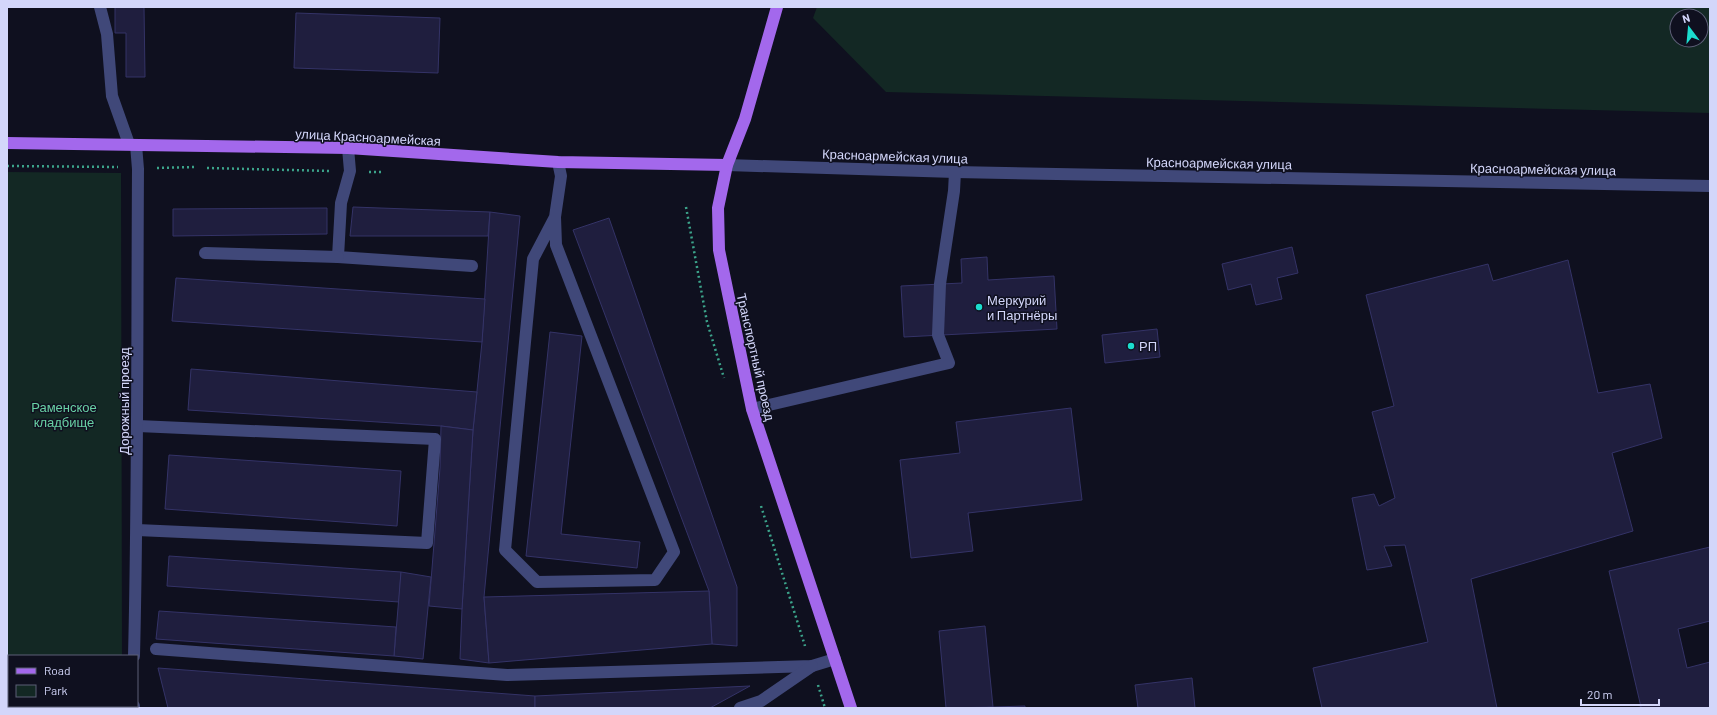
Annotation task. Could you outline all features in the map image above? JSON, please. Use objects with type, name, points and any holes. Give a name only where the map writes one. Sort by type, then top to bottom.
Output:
[{"type":"main road","name":"Транспортный проезд","points":[[777,7],[745,119],[727,165],[718,208],[719,250],[752,409],[851,708]]},
{"type":"main road","name":"улица Красноармейская","points":[[7,143],[348,148],[558,162],[727,165]]},
{"type":"street","name":"Дорожный проезд","points":[[100,7],[107,34],[112,96],[132,145],[138,169],[138,426],[134,655]]},
{"type":"street","points":[[338,257],[341,203],[350,171],[348,148]]},
{"type":"street","points":[[555,217],[533,259],[505,550],[537,582],[655,580],[674,552],[556,245],[555,217],[560,176],[558,162]]},
{"type":"street","name":"Красноармейская улица","points":[[727,165],[954,172],[1710,186]]},
{"type":"street","points":[[752,409],[949,363],[938,335],[940,284],[954,191],[954,172]]},
{"type":"street","points":[[205,253],[338,257],[472,266]]},
{"type":"street","points":[[137,530],[427,543],[435,439],[138,426]]},
{"type":"street","points":[[156,649],[507,675],[812,666],[835,659]]},
{"type":"street","points":[[740,708],[761,702],[812,666]]},
{"type":"path","points":[[7,166],[122,167],[138,169],[196,167],[389,172]]},
{"type":"green space","points":[[817,7],[1710,7],[1710,113],[886,92],[813,18]]},
{"type":"green space","name":"Раменское кладбище","points":[[7,172],[121,173],[122,655],[8,655],[8,707],[123,708],[7,708]]},
{"type":"building","points":[[115,7],[144,7],[145,77],[126,77],[126,33],[115,33]]},
{"type":"building","points":[[296,13],[440,18],[438,73],[294,68]]},
{"type":"building","points":[[353,207],[490,212],[488,236],[350,236]]},
{"type":"building","points":[[327,208],[327,234],[173,236],[173,209]]},
{"type":"building","points":[[490,212],[520,216],[484,597],[489,663],[460,659],[473,430],[482,342]]},
{"type":"building","points":[[609,218],[737,587],[737,646],[712,644],[709,591],[573,230]]},
{"type":"building","points":[[1292,247],[1298,273],[1277,278],[1282,299],[1256,305],[1251,284],[1228,290],[1222,264]]},
{"type":"building","name":"Меркурий и Партнёры","points":[[987,257],[988,280],[1054,276],[1057,329],[904,337],[901,286],[962,283],[961,259]]},
{"type":"building","points":[[1568,260],[1598,393],[1650,384],[1662,438],[1612,453],[1633,531],[1471,579],[1497,708],[1322,708],[1313,668],[1428,642],[1405,545],[1384,546],[1392,566],[1367,570],[1352,498],[1374,494],[1379,506],[1395,498],[1372,412],[1394,406],[1366,295],[1488,264],[1493,281]]},
{"type":"building","points":[[176,278],[485,299],[482,342],[172,321]]},
{"type":"building","name":"РП","points":[[1157,329],[1160,357],[1105,363],[1102,335]]},
{"type":"building","points":[[550,332],[582,336],[561,534],[640,542],[637,568],[526,556]]},
{"type":"building","points":[[191,369],[477,392],[473,430],[441,426],[188,410]]},
{"type":"building","points":[[1071,408],[1082,500],[968,513],[973,551],[911,558],[900,460],[960,453],[956,422]]},
{"type":"building","points":[[441,426],[473,430],[462,609],[429,606],[440,468]]},
{"type":"building","points":[[169,455],[401,471],[397,526],[165,509]]},
{"type":"building","points":[[1710,547],[1710,621],[1678,629],[1687,668],[1710,662],[1710,708],[1635,708],[1641,707],[1609,571]]},
{"type":"building","points":[[169,556],[401,572],[399,602],[167,586]]},
{"type":"building","points":[[401,572],[431,577],[423,659],[394,656]]},
{"type":"building","points":[[709,591],[712,644],[489,663],[484,597]]},
{"type":"building","points":[[159,611],[396,627],[394,656],[156,639]]},
{"type":"building","points":[[985,626],[993,707],[946,708],[939,631]]},
{"type":"building","points":[[158,668],[535,696],[535,708],[168,708]]},
{"type":"building","points":[[1192,678],[1195,708],[1138,708],[1135,685]]},
{"type":"building","points":[[750,686],[710,708],[535,708],[535,696]]},
{"type":"building","points":[[1025,706],[1025,708],[979,708],[993,707]]},
{"type":"place","name":"Меркурий и Партнёры","points":[[979,307]]},
{"type":"place","name":"РП","points":[[1131,346]]}]
